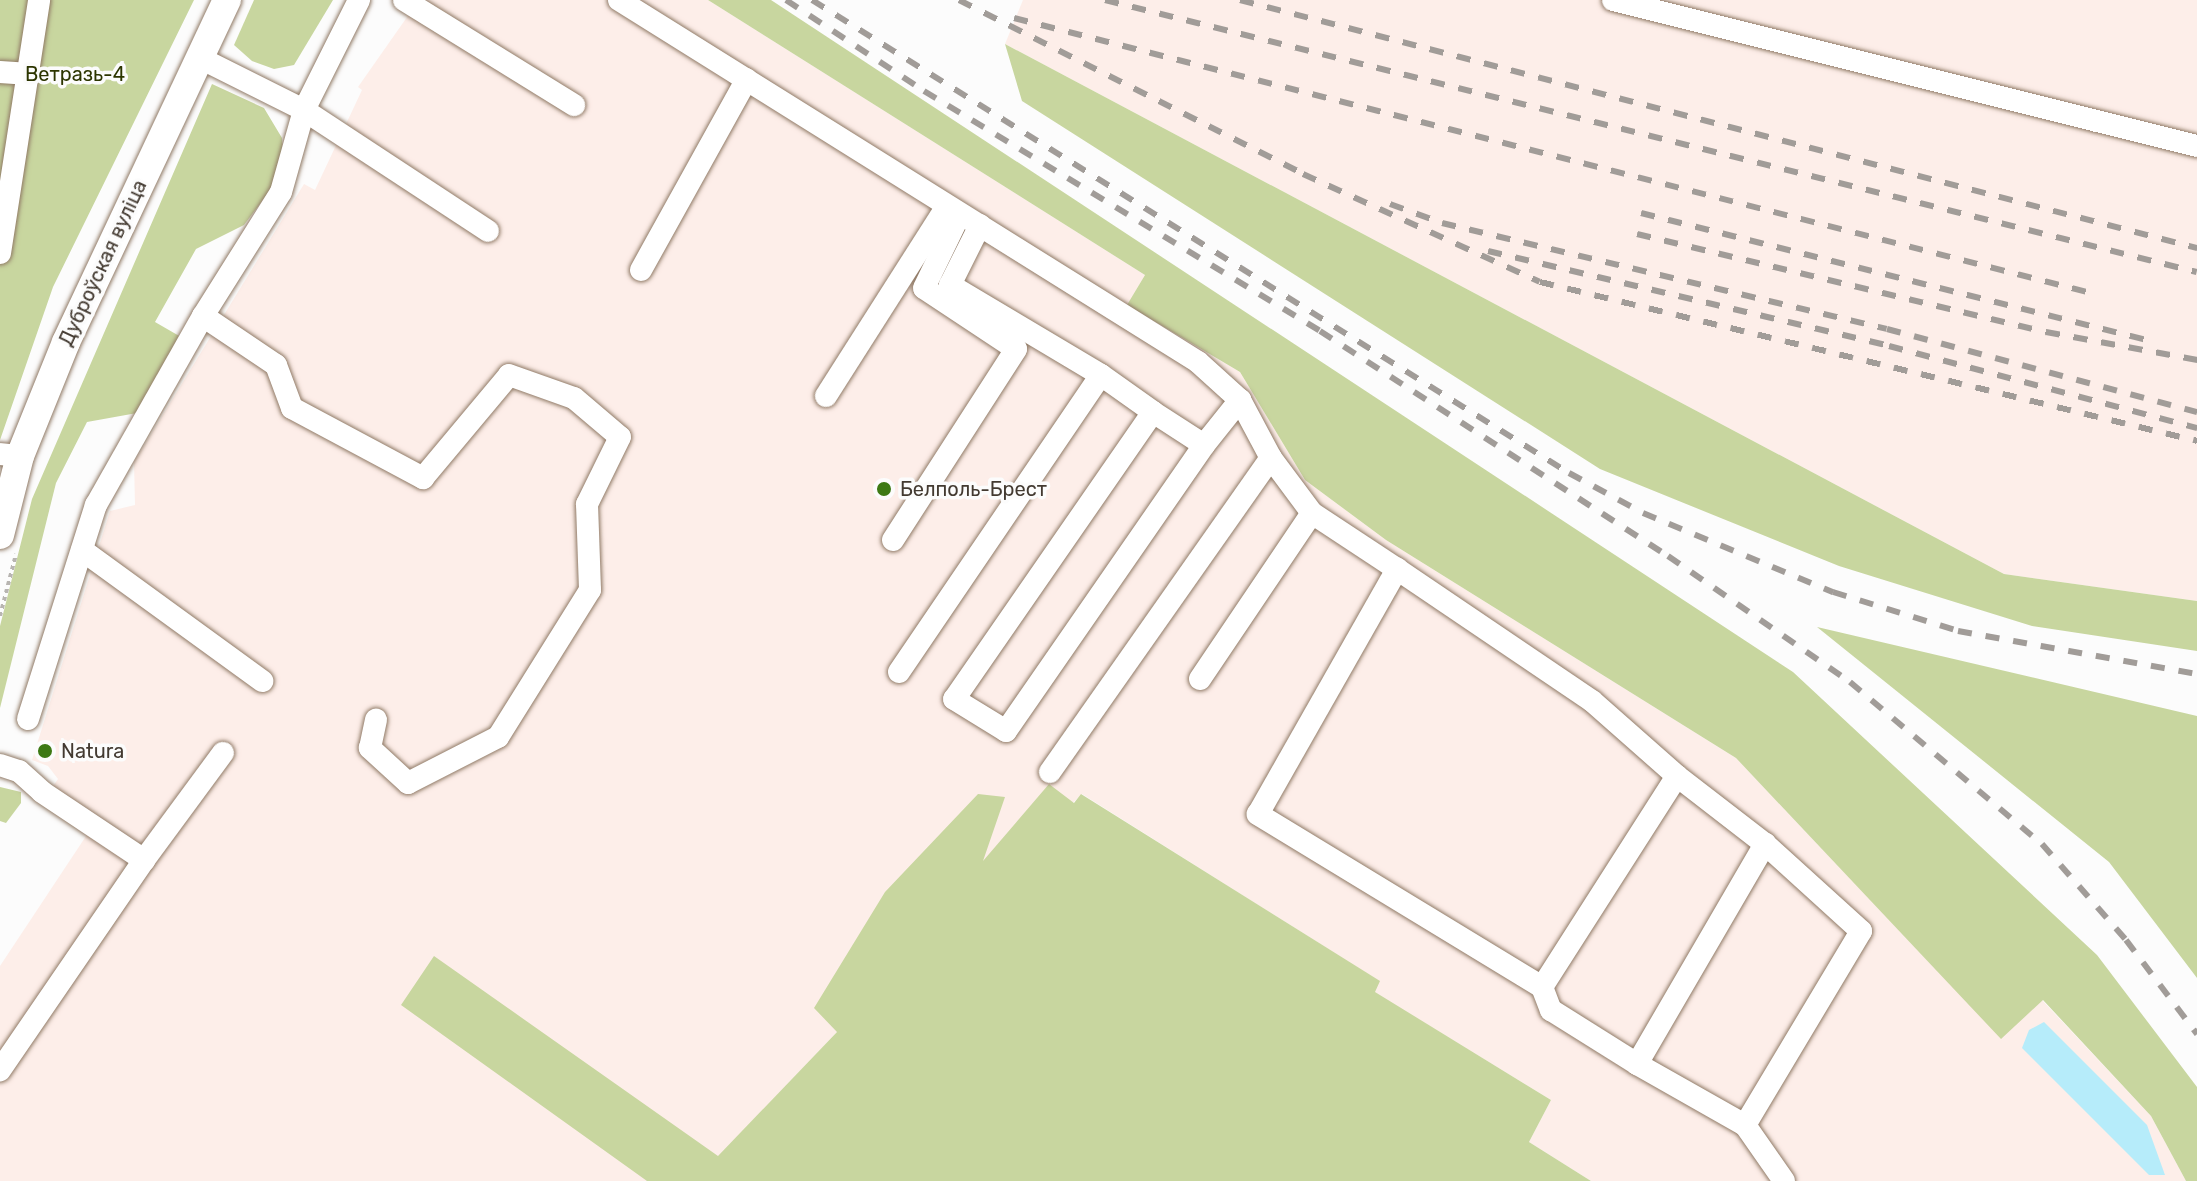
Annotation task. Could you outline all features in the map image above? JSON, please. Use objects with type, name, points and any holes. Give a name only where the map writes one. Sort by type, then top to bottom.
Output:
[{"type":"main road","name":"Дуброўская вуліца","points":[[0,535],[10,455],[227,0]]},
{"type":"lane","points":[[0,253],[39,0]]},
{"type":"lane","points":[[28,719],[96,505],[203,316],[281,192],[304,110],[359,0]]},
{"type":"lane","points":[[404,0],[574,105]]},
{"type":"lane","points":[[619,0],[1198,362],[1240,400],[1271,458],[1312,513],[1592,701],[1677,776],[1765,844],[1861,931],[1745,1125]]},
{"type":"lane","points":[[1613,0],[2197,146]]},
{"type":"lane","points":[[198,57],[304,110],[488,231]]},
{"type":"lane","points":[[0,72],[26,74]]},
{"type":"lane","points":[[641,270],[747,79]]},
{"type":"lane","points":[[962,215],[950,285],[1101,375],[1204,445]]},
{"type":"lane","points":[[826,396],[962,215]]},
{"type":"lane","points":[[893,540],[1016,349],[924,288],[962,215]]},
{"type":"lane","points":[[203,316],[276,365],[292,408],[423,478],[509,375],[574,398],[620,437],[587,504],[590,590],[498,737],[408,783],[370,748],[376,720]]},
{"type":"lane","points":[[899,672],[1101,375]]},
{"type":"lane","points":[[1153,412],[954,699],[1006,731],[1204,445],[1240,400]]},
{"type":"lane","points":[[1050,772],[1271,458]]},
{"type":"lane","points":[[1200,679],[1312,513]]},
{"type":"lane","points":[[82,550],[262,681]]},
{"type":"lane","points":[[1397,569],[1258,814],[1542,987],[1551,1010],[1637,1064],[1745,1125],[1784,1181]]},
{"type":"lane","points":[[0,1070],[147,855],[223,753]]},
{"type":"lane","points":[[10,768],[42,792],[147,855]]},
{"type":"lane","points":[[1542,987],[1677,776]]},
{"type":"lane","points":[[1637,1064],[1765,844]]},
{"type":"shaded area","points":[[419,0],[708,0],[1145,275],[1127,306],[1240,372],[1305,480],[1386,540],[1736,758],[2001,1038],[2042,1000],[2151,1116],[2186,1181],[1591,1181],[1529,1142],[1551,1100],[1374,992],[1379,981],[1082,794],[837,1032],[695,1181],[0,1181],[0,966],[96,821],[51,789],[58,779],[48,766],[32,760],[110,511],[135,505],[134,462],[304,184],[315,190],[362,90],[358,87]]},
{"type":"shaded area","points":[[1023,0],[2197,0],[2197,601],[2004,574],[1005,44]]},
{"type":"green space","name":"Ветразь-4","points":[[0,0],[194,0],[53,287],[0,440]]},
{"type":"green space","points":[[254,0],[333,0],[294,65],[274,69],[252,61],[234,45]]},
{"type":"green space","points":[[708,0],[771,0],[1793,672],[2097,955],[2197,1087],[2197,1181],[2186,1181],[2151,1116],[2043,1000],[2001,1039],[1736,758],[1386,540],[1305,480],[1240,372],[1127,305],[1145,275]]},
{"type":"green space","points":[[1005,44],[2004,574],[2197,601],[2197,651],[2032,626],[1839,566],[1600,469],[1022,101]]},
{"type":"green space","points":[[212,84],[264,108],[282,138],[284,172],[244,225],[196,249],[155,322],[181,337],[137,413],[87,422],[56,483],[0,708],[0,626],[32,499]]},
{"type":"green space","points":[[1817,627],[2197,716],[2197,978],[2109,862]]},
{"type":"green space","points":[[1049,784],[1074,803],[1081,794],[1380,981],[1375,992],[1551,1100],[1529,1142],[1591,1181],[647,1181],[401,1005],[434,956],[718,1156],[837,1032],[814,1008],[885,892],[978,794],[1005,797],[983,861]]},
{"type":"green space","points":[[0,787],[21,792],[21,803],[6,823],[0,821]]},
{"type":"water","points":[[2044,1022],[2147,1125],[2165,1175],[2149,1175],[2022,1048],[2029,1030]]},
{"type":"railway","points":[[786,0],[924,91],[1320,331],[1668,556],[1850,682],[2042,844],[2126,940],[2197,1034]]},
{"type":"railway","points":[[812,0],[1569,473],[1643,513],[1833,592],[1958,631],[2197,674]]},
{"type":"railway","points":[[959,0],[1303,174],[1540,282],[2197,441]]},
{"type":"railway","points":[[1105,0],[2197,272]]},
{"type":"railway","points":[[1240,0],[2197,248]]},
{"type":"railway","points":[[1014,18],[2087,292]]},
{"type":"railway","points":[[1390,204],[1442,223],[1887,329],[2197,412]]},
{"type":"railway","points":[[1641,213],[2151,341]]},
{"type":"railway","points":[[1637,234],[2046,332],[2197,360]]},
{"type":"railway","points":[[1488,251],[1889,346],[2197,428]]},
{"type":"place","name":"Белполь-Брест","points":[[884,489]]},
{"type":"place","name":"Natura","points":[[45,751]]}]
